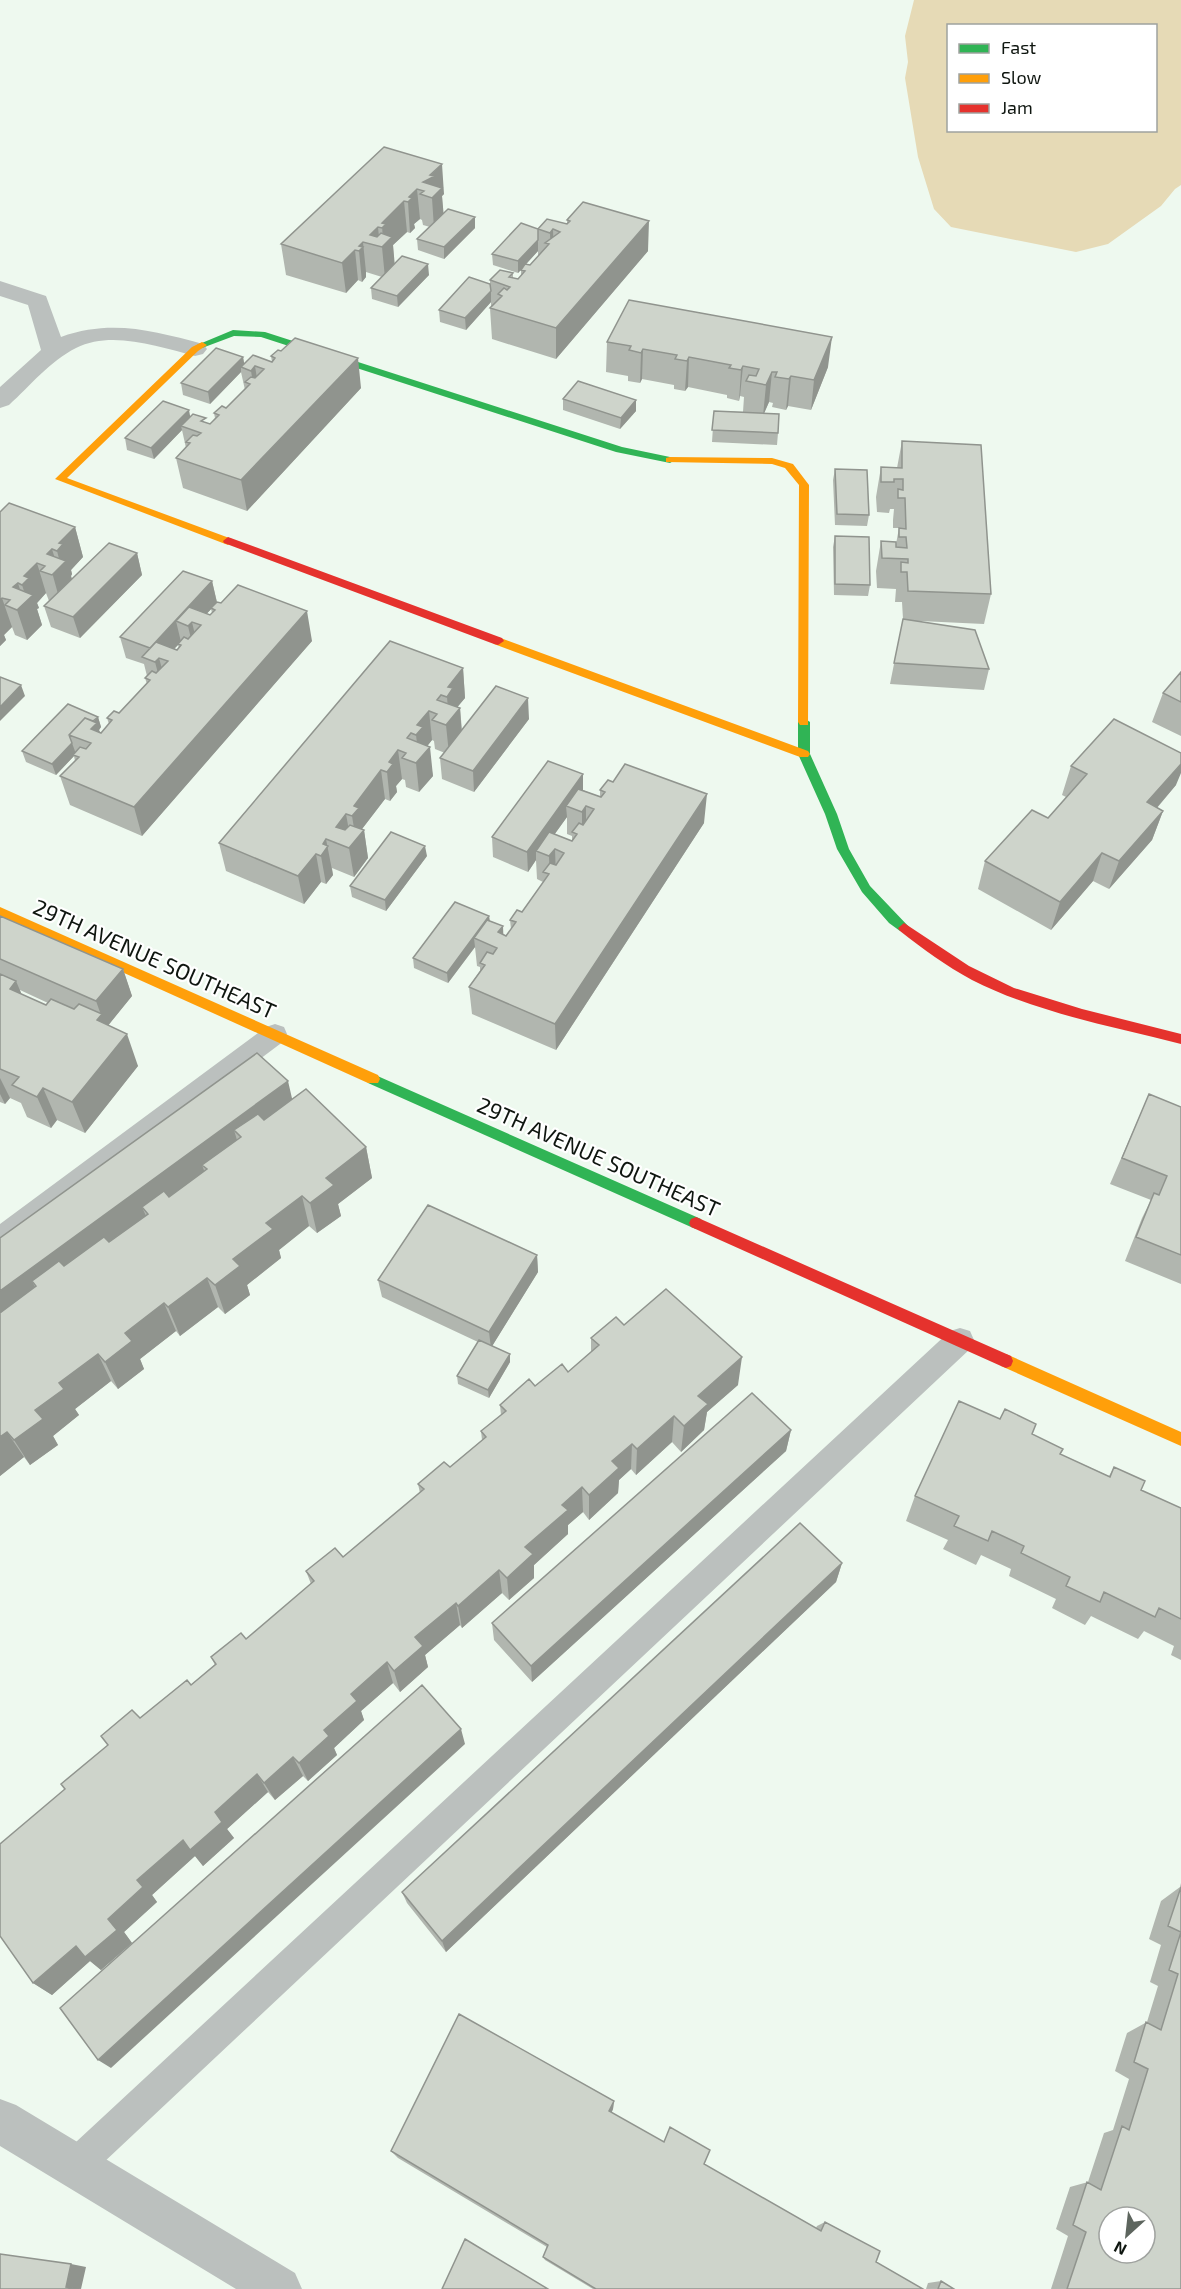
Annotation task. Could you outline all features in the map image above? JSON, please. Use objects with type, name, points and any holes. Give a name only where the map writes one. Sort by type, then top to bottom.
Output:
[{"type":"street","points":[[0,288],[38,301],[54,352]]},
{"type":"street","points":[[804,754],[60,478],[195,349],[214,337],[233,332],[255,332],[620,450],[664,460],[696,462],[767,460],[784,463],[796,471],[804,485],[804,754],[831,814],[843,849],[866,889],[893,920],[935,952],[986,981],[1041,1002],[1181,1039]]},
{"type":"street","points":[[0,400],[54,352],[82,338],[104,333],[128,333],[195,349]]},
{"type":"street","name":"29TH AVENUE SOUTHEAST","points":[[0,912],[1181,1439]]},
{"type":"street","points":[[0,2121],[279,2289]]},
{"type":"lane","points":[[0,1239],[275,1034]]},
{"type":"lane","points":[[74,2167],[960,1340]]},
{"type":"shaded area","points":[[914,0],[1181,0],[1181,185],[1161,206],[1108,244],[1076,252],[951,227],[934,209],[918,157],[905,78],[908,62],[905,36]]},
{"type":"building","points":[[384,147],[442,164],[430,175],[435,176],[423,182],[442,188],[432,198],[420,194],[424,191],[417,189],[409,197],[412,198],[408,202],[404,201],[382,223],[386,224],[382,228],[378,227],[370,235],[377,237],[381,233],[392,237],[382,247],[363,242],[359,246],[363,247],[359,251],[355,250],[342,263],[281,244]]},
{"type":"building","points":[[583,202],[649,221],[556,328],[490,308],[502,296],[498,294],[504,288],[507,290],[510,287],[490,280],[500,270],[513,273],[509,277],[518,279],[525,271],[521,270],[525,264],[530,265],[549,244],[545,243],[560,232],[553,229],[550,233],[538,229],[547,219],[567,224],[570,221],[567,220]]},
{"type":"building","points":[[448,209],[475,217],[444,247],[417,239]]},
{"type":"building","points":[[521,223],[538,229],[538,240],[518,261],[492,254]]},
{"type":"building","points":[[402,256],[428,264],[397,296],[371,288]]},
{"type":"building","points":[[469,277],[490,284],[491,291],[465,318],[439,310]]},
{"type":"building","points":[[629,300],[832,337],[814,380],[791,376],[789,379],[775,377],[777,372],[772,372],[766,385],[746,381],[749,375],[756,376],[759,369],[743,366],[741,370],[729,368],[731,365],[689,357],[687,361],[675,359],[677,355],[643,349],[641,353],[629,350],[631,346],[607,342]]},
{"type":"building","points":[[295,338],[358,358],[241,480],[176,458],[190,443],[186,442],[193,435],[197,436],[201,433],[181,426],[193,414],[206,418],[201,421],[210,424],[219,415],[214,413],[222,406],[226,408],[250,384],[245,382],[251,377],[255,378],[264,369],[255,366],[251,371],[241,367],[253,355],[272,362],[275,358],[271,356],[278,350],[281,351]]},
{"type":"building","points":[[216,348],[243,357],[208,392],[181,383]]},
{"type":"building","points":[[578,381],[636,400],[621,418],[563,399]]},
{"type":"building","points":[[163,401],[189,410],[151,448],[125,438]]},
{"type":"building","points":[[714,411],[779,414],[778,433],[712,430]]},
{"type":"building","points":[[902,441],[981,445],[991,594],[908,591],[907,572],[901,572],[901,562],[908,563],[908,559],[882,558],[881,541],[896,542],[896,547],[907,548],[906,537],[899,537],[899,528],[906,529],[905,498],[898,498],[898,489],[903,490],[903,479],[881,482],[881,467],[902,468]]},
{"type":"building","points":[[835,469],[867,470],[869,515],[837,514]]},
{"type":"building","points":[[9,503],[75,527],[59,543],[63,544],[57,551],[52,549],[47,554],[66,561],[52,575],[40,571],[45,566],[37,563],[24,576],[29,578],[22,585],[18,583],[13,587],[33,595],[17,610],[5,605],[10,600],[2,598],[0,600],[0,512]]},
{"type":"building","points":[[835,536],[869,537],[870,585],[835,584]]},
{"type":"building","points":[[109,543],[137,553],[73,617],[44,606]]},
{"type":"building","points":[[183,571],[212,581],[150,648],[120,637]]},
{"type":"building","points":[[238,585],[307,611],[134,807],[60,776],[79,757],[73,755],[80,747],[86,749],[91,743],[69,735],[85,718],[97,723],[91,729],[101,733],[112,720],[107,718],[114,711],[119,713],[150,680],[145,678],[152,671],[156,673],[168,661],[159,658],[155,662],[142,657],[156,642],[177,650],[181,645],[178,644],[184,637],[188,639],[201,625],[192,622],[188,626],[176,621],[189,607],[210,615],[215,610],[211,608],[217,602],[221,603]]},
{"type":"building","points":[[903,619],[975,630],[989,669],[894,663]]},
{"type":"building","points":[[390,641],[463,668],[448,687],[453,688],[447,697],[441,695],[437,700],[460,708],[446,725],[432,720],[437,714],[429,711],[417,725],[423,727],[416,735],[411,733],[407,738],[430,747],[416,763],[402,758],[406,753],[398,750],[389,762],[393,764],[387,772],[381,770],[354,806],[359,808],[352,816],[346,814],[336,827],[345,830],[350,825],[364,830],[349,848],[326,839],[323,844],[328,846],[321,856],[316,854],[298,876],[219,843]]},
{"type":"building","points":[[1181,672],[1181,702],[1163,693]]},
{"type":"building","points":[[0,677],[21,685],[0,707]]},
{"type":"building","points":[[496,686],[528,698],[473,771],[440,758]]},
{"type":"building","points":[[68,704],[98,717],[93,721],[85,718],[69,735],[72,743],[52,764],[22,751]]},
{"type":"building","points":[[1114,719],[1181,753],[1181,764],[1147,802],[1163,811],[1119,861],[1102,853],[1060,902],[985,861],[1032,810],[1048,818],[1087,774],[1071,766]]},
{"type":"building","points":[[548,761],[583,774],[527,852],[492,837]]},
{"type":"building","points":[[625,764],[707,794],[555,1024],[469,987],[485,965],[480,963],[487,952],[493,954],[497,948],[474,938],[487,920],[503,926],[498,932],[506,936],[516,922],[510,920],[517,910],[522,912],[549,874],[543,872],[550,863],[556,865],[564,853],[555,849],[549,856],[536,851],[549,832],[572,841],[577,834],[572,832],[579,823],[583,825],[594,809],[586,806],[582,812],[566,806],[578,789],[601,797],[605,792],[600,790],[608,780],[613,782]]},
{"type":"building","points":[[391,832],[425,846],[385,900],[350,886]]},
{"type":"building","points":[[455,902],[489,916],[447,973],[413,958]]},
{"type":"building","points":[[0,916],[123,969],[96,1001],[0,959]]},
{"type":"building","points":[[0,974],[16,981],[10,989],[46,1005],[51,999],[74,1009],[79,1004],[102,1014],[97,1020],[127,1034],[72,1102],[43,1088],[37,1097],[12,1085],[19,1077],[0,1069]]},
{"type":"building","points":[[257,1053],[288,1081],[0,1291],[0,1238]]},
{"type":"building","points":[[306,1089],[366,1147],[326,1178],[334,1185],[310,1203],[302,1196],[266,1223],[273,1229],[233,1259],[240,1266],[215,1285],[207,1278],[168,1307],[164,1303],[125,1333],[132,1341],[105,1362],[98,1354],[59,1383],[64,1389],[35,1410],[43,1419],[14,1440],[7,1432],[0,1437],[0,1313],[36,1286],[32,1281],[59,1261],[64,1266],[104,1237],[109,1242],[148,1214],[142,1207],[164,1191],[169,1197],[207,1169],[202,1165],[241,1137],[234,1130],[258,1114],[264,1120]]},
{"type":"building","points":[[1149,1094],[1181,1107],[1181,1255],[1136,1237],[1154,1193],[1159,1195],[1167,1176],[1122,1158]]},
{"type":"building","points":[[428,1205],[537,1255],[489,1332],[378,1280]]},
{"type":"building","points":[[666,1289],[742,1357],[698,1396],[708,1404],[684,1426],[674,1416],[637,1449],[632,1444],[612,1461],[619,1468],[589,1495],[582,1487],[562,1505],[568,1510],[525,1547],[533,1554],[507,1578],[499,1570],[458,1606],[456,1603],[415,1637],[423,1646],[394,1671],[387,1662],[351,1694],[357,1701],[324,1730],[329,1736],[299,1763],[293,1757],[264,1783],[257,1774],[215,1812],[222,1822],[190,1850],[183,1840],[137,1880],[143,1887],[108,1919],[117,1930],[85,1957],[76,1946],[33,1983],[0,1936],[0,1844],[65,1789],[61,1784],[108,1745],[101,1736],[132,1710],[140,1718],[187,1680],[191,1685],[216,1664],[211,1657],[241,1633],[246,1639],[314,1581],[306,1571],[335,1548],[343,1557],[424,1489],[418,1484],[444,1462],[450,1467],[486,1437],[481,1431],[506,1411],[500,1405],[529,1379],[535,1386],[562,1364],[568,1372],[599,1345],[591,1338],[616,1317],[624,1325]]},
{"type":"building","points":[[479,1340],[510,1354],[488,1390],[457,1376]]},
{"type":"building","points":[[752,1393],[791,1430],[531,1666],[492,1623]]},
{"type":"building","points":[[959,1401],[1000,1419],[1005,1409],[1036,1424],[1032,1434],[1063,1449],[1060,1454],[1110,1477],[1114,1467],[1145,1481],[1141,1490],[1181,1508],[1181,1619],[1159,1608],[1155,1617],[1104,1592],[1100,1602],[1066,1586],[1070,1577],[1021,1553],[1024,1546],[992,1531],[988,1541],[954,1526],[959,1516],[915,1496]]},
{"type":"building","points":[[800,1523],[842,1563],[442,1941],[402,1892]]},
{"type":"building","points":[[422,1685],[461,1729],[98,2060],[60,2008]]},
{"type":"building","points":[[1181,1887],[1181,1932],[1168,1926]]},
{"type":"building","points":[[1181,1932],[1181,2289],[1067,2289],[1086,2232],[1073,2225],[1087,2182],[1101,2190],[1122,2126],[1129,2130],[1148,2069],[1134,2062],[1146,2022],[1161,2030],[1178,1974],[1169,1970]]},
{"type":"building","points":[[459,2014],[614,2101],[609,2111],[664,2142],[670,2127],[710,2150],[704,2164],[821,2231],[825,2222],[880,2251],[876,2262],[923,2289],[596,2289],[543,2257],[548,2245],[391,2151]]},
{"type":"building","points":[[465,2239],[548,2289],[442,2289]]},
{"type":"building","points":[[0,2254],[71,2264],[66,2287],[80,2289],[0,2289]]},
{"type":"building","points":[[941,2281],[954,2289],[938,2289]]},
{"type":"traffic: fast","points":[[202,345],[233,333],[262,334],[620,450],[670,460]]},
{"type":"traffic: fast","points":[[804,722],[804,754],[831,814],[843,849],[866,889],[893,920],[904,928]]},
{"type":"traffic: fast","points":[[373,1079],[696,1223]]},
{"type":"traffic: slow","points":[[202,345],[195,349],[60,479],[228,541]]},
{"type":"traffic: slow","points":[[670,460],[772,461],[789,466],[804,485],[804,722]]},
{"type":"traffic: slow","points":[[498,641],[804,754]]},
{"type":"traffic: slow","points":[[0,912],[373,1079]]},
{"type":"traffic: slow","points":[[1006,1361],[1181,1439]]},
{"type":"traffic: jam","points":[[228,541],[498,641]]},
{"type":"traffic: jam","points":[[904,928],[933,950],[975,976],[1009,991],[1082,1014],[1181,1039]]},
{"type":"traffic: jam","points":[[696,1223],[1006,1361]]}]
